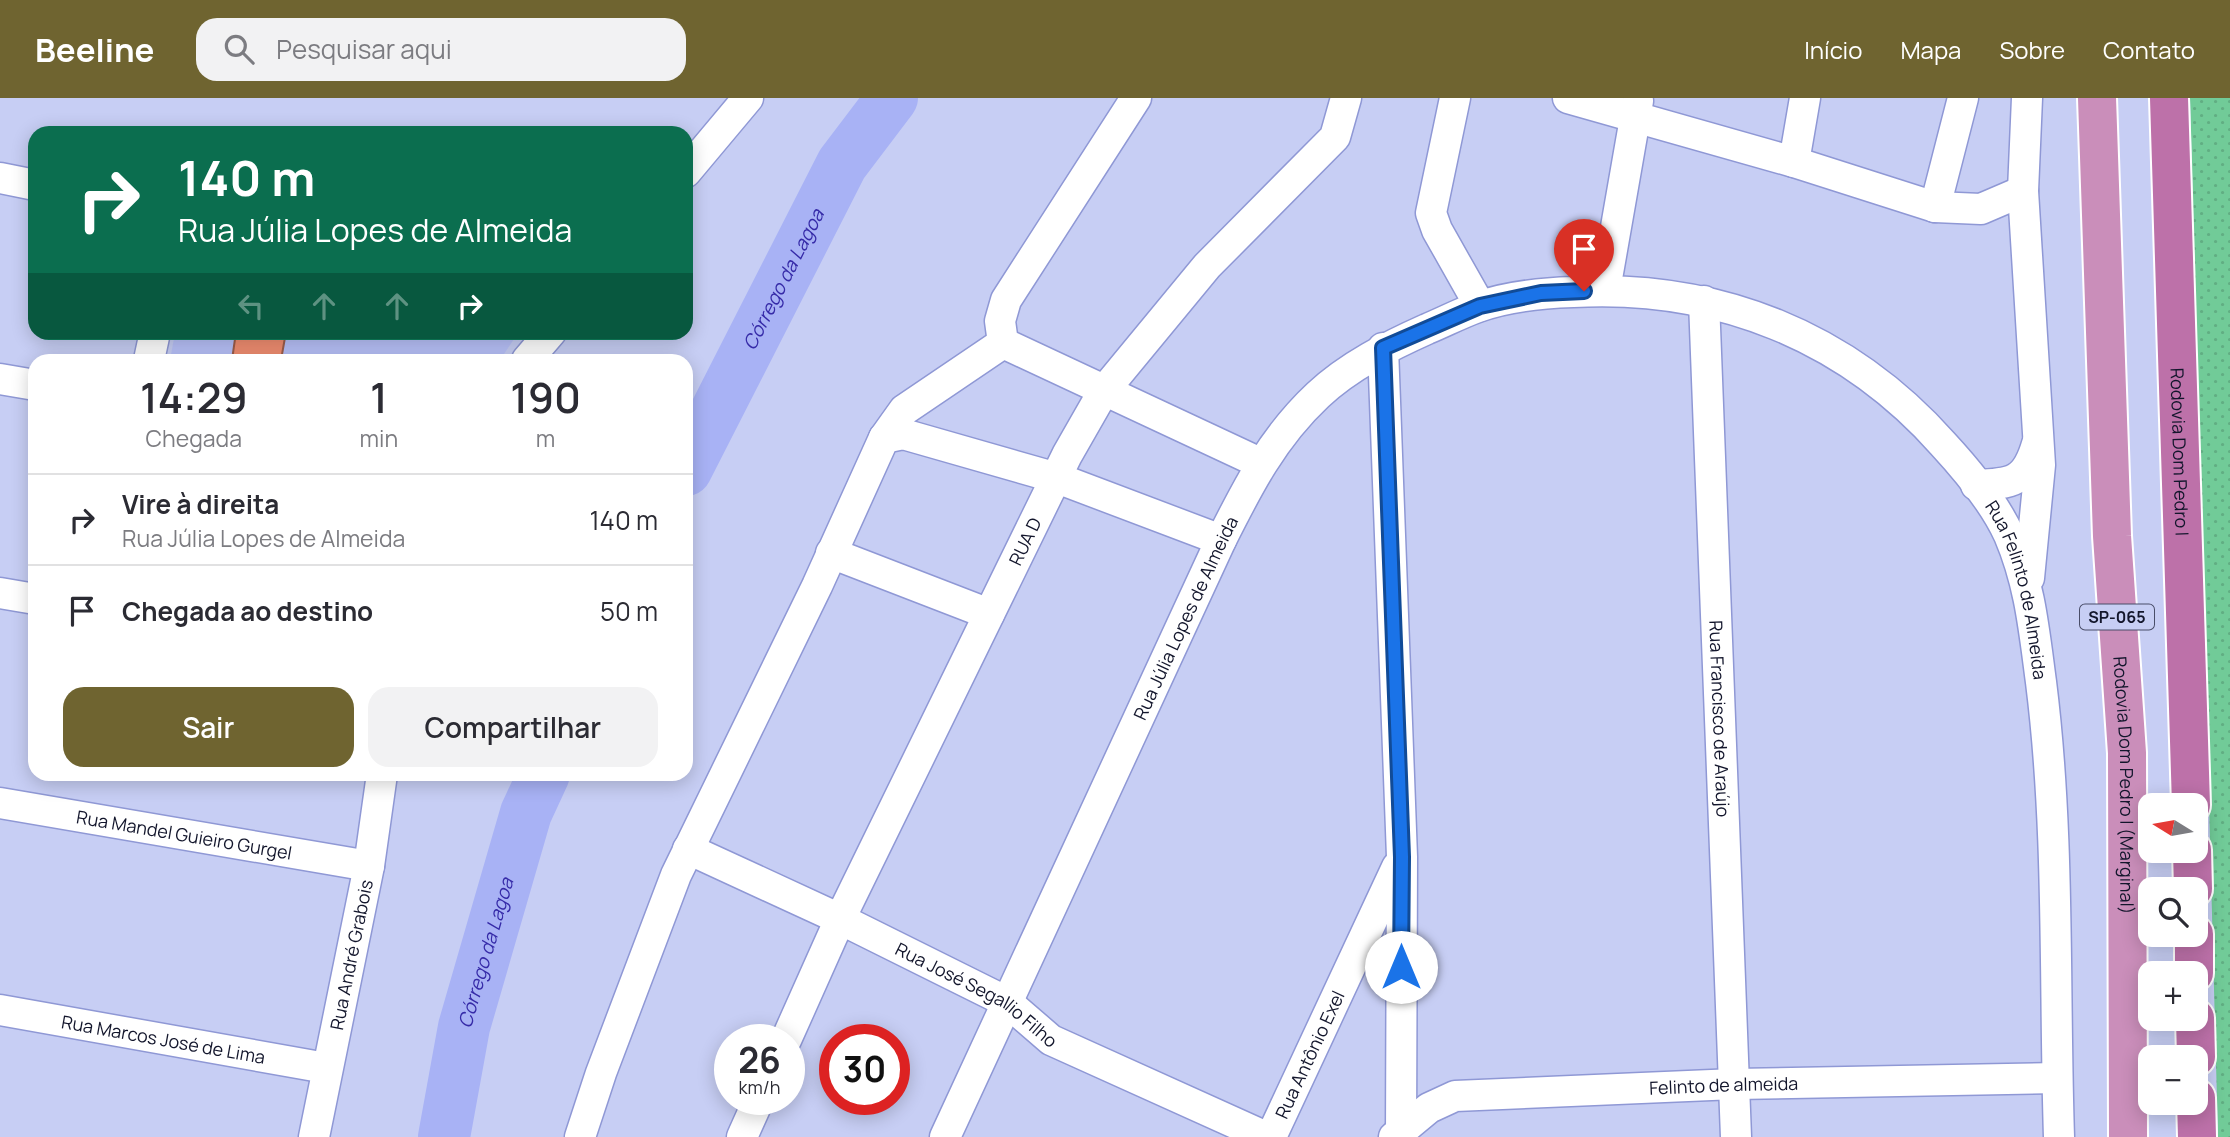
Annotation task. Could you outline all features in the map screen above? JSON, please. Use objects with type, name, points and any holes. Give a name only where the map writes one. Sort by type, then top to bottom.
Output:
[{"type":"highway","name":"Rodovia Dom Pedro I (Marginal)","points":[[2097,98],[2112,536],[2127,753],[2128,1137]]},
{"type":"highway","name":"Rodovia Dom Pedro I","points":[[2169,98],[2192,793]]},
{"type":"highway","points":[[2196,1115],[2197,1137]]},
{"type":"street","points":[[693,164],[748,98]]},
{"type":"street","points":[[1003,343],[1000,321],[1006,300],[1136,98]]},
{"type":"street","name":"RUA D","points":[[793,1024],[840,919],[989,614],[1103,392],[1207,266],[1335,137],[1346,98]]},
{"type":"street","points":[[1455,98],[1431,213],[1480,306]]},
{"type":"street","points":[[1568,98],[1636,108],[1934,207],[1981,209],[2023,191]]},
{"type":"street","points":[[1794,162],[1805,98]]},
{"type":"street","points":[[1934,207],[1963,98]]},
{"type":"street","points":[[2027,98],[2023,191],[2040,466],[2028,585]]},
{"type":"street","points":[[1605,290],[1636,108]]},
{"type":"street","points":[[0,178],[28,184]]},
{"type":"street","name":"Rua Júlia Lopes de Almeida","points":[[945,1137],[1221,540],[1260,463],[1318,395],[1383,348],[1480,306],[1541,293],[1605,290]]},
{"type":"street","name":"Rua Felinto de Almeida","points":[[1605,290],[1655,293],[1704,301],[1783,325],[1874,379],[1920,418],[1976,485],[2007,530],[2028,585],[2051,762],[2059,1137]]},
{"type":"street","name":"Rua Francisco de Araújo","points":[[1704,301],[1736,1137]]},
{"type":"street","points":[[532,354],[544,340]]},
{"type":"street","points":[[1003,343],[1260,463]]},
{"type":"street","points":[[580,1137],[601,1073],[688,849],[884,438],[904,410],[1003,343]]},
{"type":"street","points":[[1383,348],[1402,857],[1398,1135]]},
{"type":"street","points":[[0,379],[28,384]]},
{"type":"street","points":[[884,438],[903,434],[1057,478],[1221,540]]},
{"type":"street","points":[[1976,485],[2011,482],[2024,474],[2031,465],[2038,441]]},
{"type":"street","points":[[831,554],[989,614]]},
{"type":"street","points":[[0,593],[28,598]]},
{"type":"street","name":"Rua André Grabois","points":[[314,1137],[369,866],[381,781]]},
{"type":"street","name":"Rua Mandel Guieiro Gurgel","points":[[0,803],[369,866]]},
{"type":"street","name":"Rua José Segallio Filho","points":[[688,849],[840,919],[1007,1002],[1051,1040],[1268,1137]]},
{"type":"street","name":"Rua Antônio Exel","points":[[1268,1137],[1402,857]]},
{"type":"street","name":"Rua Marcos José de Lima","points":[[0,1010],[326,1068]]},
{"type":"street","name":"Felinto de almeida","points":[[1398,1135],[1429,1108],[1455,1096],[1735,1084],[2057,1078]]},
{"type":"street","points":[[742,1137],[752,1115]]},
{"type":"shaded area","points":[[174,340],[513,340],[504,354],[171,354]]},
{"type":"green space","points":[[2190,98],[2230,98],[2230,1137],[2218,1137]]},
{"type":"building","points":[[235,340],[285,340],[282,354],[233,354]]},
{"type":"waterway","name":"Córrego da Lagoa","points":[[693,456],[842,164],[892,98]]},
{"type":"waterway","name":"Córrego da Lagoa","points":[[444,1137],[464,1027],[526,813],[541,781]]},
{"type":"route","points":[[1401,967],[1402,857],[1383,348],[1480,306],[1541,293],[1584,291]]}]
